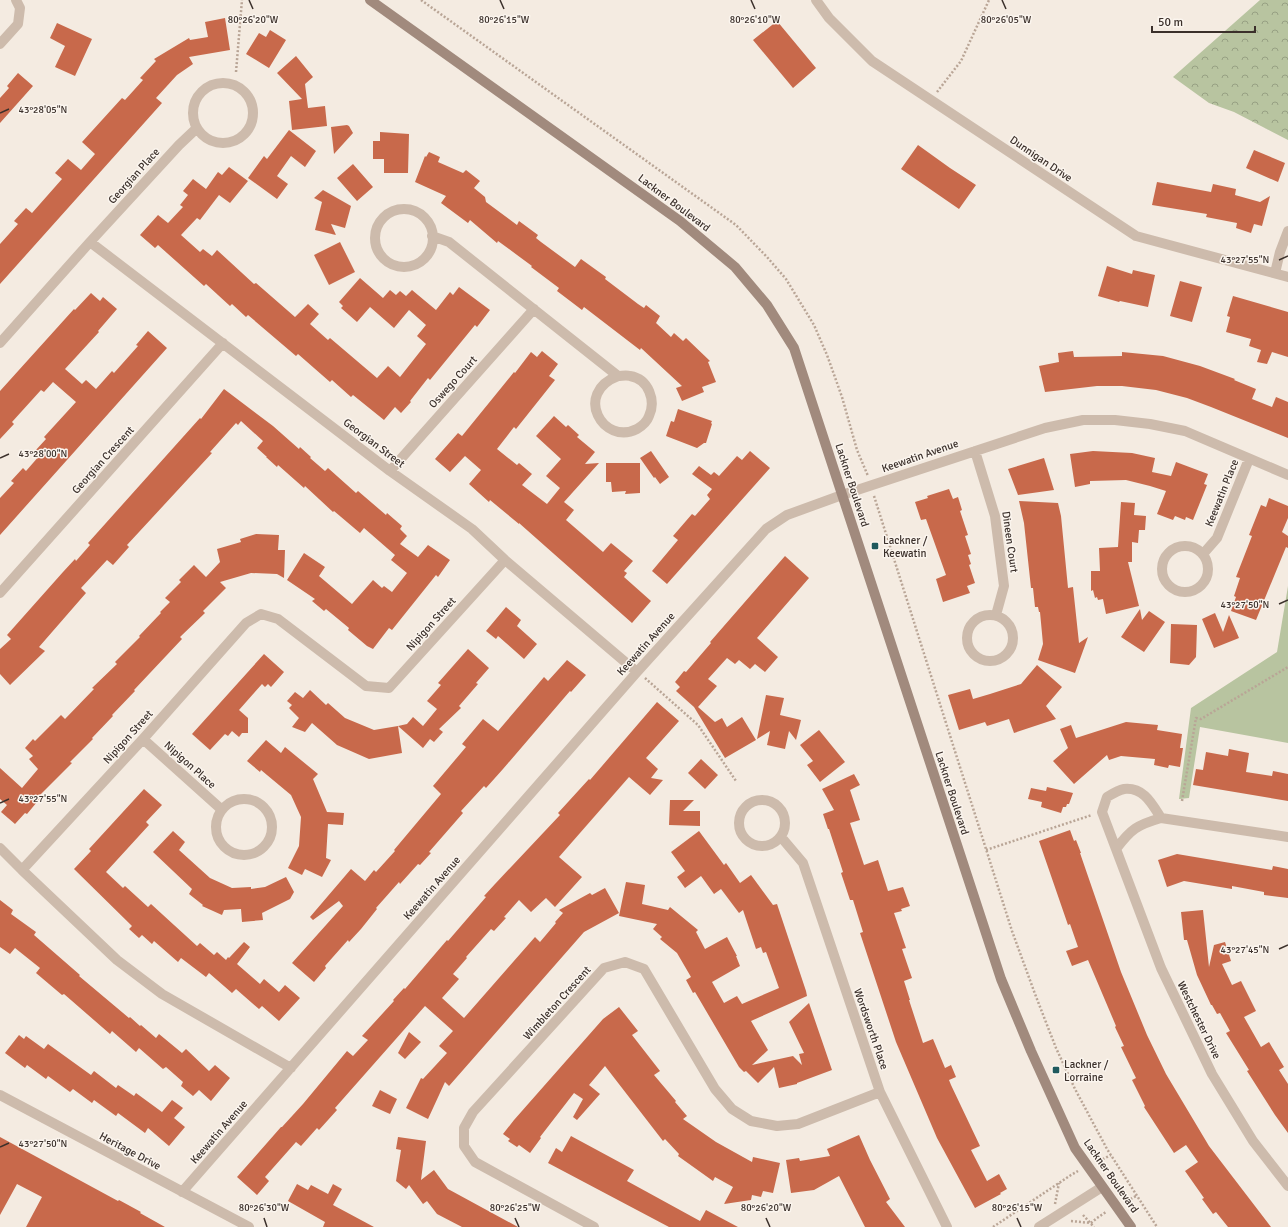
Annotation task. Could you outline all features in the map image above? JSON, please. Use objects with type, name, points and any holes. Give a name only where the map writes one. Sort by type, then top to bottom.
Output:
[{"type":"main road","name":"Lackner Boulevard","points":[[370,0],[680,221],[736,267],[767,306],[794,348],[1001,979],[1031,1051],[1075,1148],[1131,1227]]},
{"type":"street","points":[[0,44],[18,24],[20,8],[16,0]]},
{"type":"street","name":"Dunnigan Drive","points":[[816,0],[829,18],[872,61],[1136,236],[1288,277]]},
{"type":"street","points":[[221,83],[233,84],[247,93],[252,103],[254,114],[252,124],[245,135],[236,141],[223,143],[212,141],[203,136],[197,128],[193,117],[196,100],[202,92],[210,86],[221,83]]},
{"type":"street","name":"Georgian Place","points":[[90,242],[179,145],[197,128]]},
{"type":"street","points":[[407,209],[424,218],[430,226],[432,236],[430,249],[425,258],[417,264],[404,267],[394,266],[384,260],[378,252],[375,244],[375,234],[379,223],[385,216],[397,210],[407,209]]},
{"type":"street","points":[[1275,273],[1280,252],[1288,232]]},
{"type":"street","points":[[432,236],[448,242],[618,376],[632,376],[641,380],[648,387],[653,401],[652,411],[648,420],[641,427],[622,433],[604,425],[596,413],[596,399],[601,386],[609,379],[618,376]]},
{"type":"street","points":[[0,344],[90,242]]},
{"type":"street","name":"Georgian Street","points":[[90,242],[390,471],[472,529],[505,560],[641,675]]},
{"type":"street","name":"Oswego Court","points":[[390,471],[534,309]]},
{"type":"street","name":"Georgian Crescent","points":[[0,593],[223,343]]},
{"type":"street","name":"Keewatin Avenue","points":[[182,1192],[641,675],[766,529],[787,515],[842,494],[975,450],[1045,428],[1083,420],[1115,420],[1150,424],[1185,431],[1288,475]]},
{"type":"street","name":"Dineen Court","points":[[975,450],[995,516],[1004,586],[996,615]]},
{"type":"street","name":"Keewatin Place","points":[[1203,554],[1217,538],[1249,459]]},
{"type":"street","points":[[1186,546],[1197,549],[1203,554],[1207,562],[1208,570],[1207,578],[1202,585],[1195,590],[1181,592],[1173,590],[1166,584],[1162,576],[1161,569],[1163,561],[1170,550],[1186,546]]},
{"type":"street","name":"Nipigon Street","points":[[22,870],[143,739],[246,623],[261,614],[278,618],[366,686],[389,688],[505,560]]},
{"type":"street","points":[[988,614],[996,615],[1005,620],[1011,626],[1014,634],[1014,640],[1006,655],[1000,659],[984,661],[970,650],[967,643],[967,635],[971,625],[976,619],[988,614]]},
{"type":"street","name":"Nipigon Place","points":[[143,739],[221,809]]},
{"type":"street","points":[[1102,812],[1107,797],[1123,789],[1137,790],[1147,797],[1161,818]]},
{"type":"street","points":[[241,798],[251,799],[263,805],[269,813],[273,823],[272,833],[268,842],[262,849],[253,854],[243,856],[230,852],[217,838],[215,828],[216,818],[221,809],[231,801],[241,798]]},
{"type":"street","points":[[757,800],[765,800],[777,804],[782,810],[785,818],[785,830],[781,837],[775,843],[767,846],[751,844],[744,838],[740,831],[739,817],[744,808],[757,800]]},
{"type":"street","name":"Westchester Drive","points":[[1102,812],[1161,968],[1212,1074],[1253,1141],[1288,1186]]},
{"type":"street","points":[[1116,849],[1130,832],[1144,823],[1161,818],[1288,837]]},
{"type":"street","name":"Wordsworth Place","points":[[781,837],[803,863],[880,1092],[947,1227]]},
{"type":"street","points":[[0,848],[117,960],[162,994],[291,1068]]},
{"type":"street","name":"Wimbleton Crescent","points":[[594,1227],[475,1162],[464,1146],[464,1128],[474,1112],[604,968],[625,962],[644,969],[714,1089],[732,1109],[751,1121],[777,1126],[798,1124],[880,1092]]},
{"type":"street","name":"Heritage Drive","points":[[0,1095],[249,1227]]},
{"type":"street","points":[[1039,1227],[1102,1187]]},
{"type":"path","points":[[236,72],[242,0]]},
{"type":"path","points":[[930,100],[961,61],[989,0]]},
{"type":"path","points":[[856,444],[865,468]]},
{"type":"path","points":[[875,500],[1014,938],[1056,1048],[1093,1123],[1111,1155],[1157,1227]]},
{"type":"path","points":[[1182,801],[1196,718],[1201,719],[1288,667]]},
{"type":"path","points":[[641,675],[698,725],[736,781]]},
{"type":"path","points":[[986,850],[1102,812]]},
{"type":"path","points":[[1102,1160],[1111,1155]]},
{"type":"path","points":[[993,1227],[1071,1175]]},
{"type":"path","points":[[1053,1218],[1059,1183]]},
{"type":"path","points":[[1128,1200],[1136,1196]]},
{"type":"path","points":[[1083,1215],[1094,1227]]},
{"type":"path","points":[[1091,1223],[1097,1218]]},
{"type":"green space","points":[[1260,0],[1288,0],[1288,140],[1234,112],[1209,103],[1173,77]]},
{"type":"green space","points":[[1288,586],[1288,743],[1200,727],[1189,798],[1179,799],[1191,708],[1277,652]]},
{"type":"building","points":[[225,18],[230,50],[189,57],[193,64],[177,75],[156,98],[162,103],[0,284],[0,244],[18,224],[14,221],[26,208],[32,213],[62,179],[55,173],[68,159],[81,170],[95,154],[82,142],[122,98],[125,100],[143,80],[140,78],[156,61],[154,59],[189,38],[190,40],[208,37],[205,22]]},
{"type":"building","points":[[777,21],[816,68],[793,88],[753,40]]},
{"type":"building","points":[[57,23],[92,39],[75,76],[55,67],[65,46],[50,38]]},
{"type":"building","points":[[270,30],[286,40],[269,68],[246,54],[259,33],[266,37]]},
{"type":"building","points":[[296,56],[313,77],[305,84],[308,108],[325,106],[327,126],[292,130],[289,101],[302,99],[277,73]]},
{"type":"building","points":[[18,73],[33,86],[0,123],[0,98],[9,88],[7,86]]},
{"type":"building","points":[[347,125],[353,133],[334,154],[331,127]]},
{"type":"building","points":[[289,130],[316,151],[305,167],[291,156],[277,176],[288,184],[277,199],[248,178],[264,156],[267,159]]},
{"type":"building","points":[[380,132],[409,134],[408,173],[384,173],[384,159],[373,159],[373,141],[380,141]]},
{"type":"building","points":[[918,145],[976,185],[959,209],[901,169]]},
{"type":"building","points":[[1254,150],[1285,163],[1278,182],[1246,168]]},
{"type":"building","points":[[429,152],[440,157],[438,162],[463,173],[466,170],[480,181],[474,188],[485,197],[486,202],[517,225],[519,221],[538,235],[536,238],[575,267],[581,259],[606,277],[605,279],[638,304],[644,308],[646,305],[660,316],[656,323],[671,337],[674,333],[683,341],[686,338],[710,361],[708,362],[716,382],[702,387],[704,392],[682,401],[676,388],[682,386],[641,348],[640,350],[584,307],[582,310],[557,291],[559,288],[531,267],[532,266],[498,241],[497,243],[470,220],[468,223],[441,203],[446,196],[415,182],[425,156],[426,157]]},
{"type":"building","points":[[353,164],[373,187],[357,201],[337,178]]},
{"type":"building","points":[[229,167],[248,181],[230,203],[219,195],[200,220],[197,218],[181,235],[200,252],[203,249],[212,256],[217,250],[254,284],[256,283],[295,317],[308,304],[319,314],[310,324],[328,340],[330,338],[377,378],[388,366],[400,377],[426,344],[417,336],[426,325],[409,310],[394,328],[370,307],[357,322],[341,308],[343,306],[339,302],[360,278],[383,298],[390,290],[396,295],[400,291],[406,296],[412,290],[436,310],[450,292],[453,295],[459,287],[490,310],[477,327],[475,325],[430,380],[428,378],[401,413],[395,407],[384,420],[353,395],[351,397],[332,380],[330,382],[298,354],[296,356],[248,315],[246,317],[232,304],[230,306],[206,284],[204,286],[158,245],[155,248],[140,235],[158,215],[168,223],[183,207],[180,205],[188,195],[183,191],[193,179],[206,189],[218,172],[222,175]]},
{"type":"building","points":[[1157,182],[1211,192],[1213,184],[1236,189],[1235,195],[1260,202],[1270,196],[1262,226],[1254,224],[1251,233],[1236,228],[1237,223],[1206,217],[1207,214],[1152,205]]},
{"type":"building","points":[[323,190],[351,206],[345,228],[331,224],[336,235],[315,230],[322,202],[314,198]]},
{"type":"building","points":[[340,242],[355,272],[329,285],[314,255]]},
{"type":"building","points":[[1107,266],[1132,274],[1133,270],[1155,275],[1148,307],[1119,302],[1098,296]]},
{"type":"building","points":[[1180,281],[1202,287],[1192,322],[1170,316]]},
{"type":"building","points":[[91,293],[100,301],[103,297],[117,309],[98,331],[99,332],[65,369],[82,384],[86,380],[96,389],[112,371],[114,373],[138,346],[136,345],[148,331],[167,348],[0,535],[0,498],[14,483],[11,481],[23,468],[26,471],[40,455],[35,451],[46,439],[44,437],[76,402],[53,382],[44,392],[41,390],[12,422],[14,424],[0,439],[0,391],[74,309],[75,310]]},
{"type":"building","points":[[1233,296],[1288,312],[1288,357],[1272,352],[1267,364],[1257,362],[1261,350],[1249,346],[1251,339],[1226,332],[1230,317],[1227,316]]},
{"type":"building","points":[[542,351],[558,364],[549,376],[555,380],[516,429],[514,427],[497,449],[517,465],[519,463],[532,474],[522,485],[547,504],[560,488],[546,476],[561,459],[536,436],[554,416],[566,427],[568,425],[579,435],[577,437],[595,452],[585,464],[599,463],[564,502],[574,510],[566,520],[603,552],[611,543],[633,561],[624,571],[627,573],[624,577],[651,601],[632,623],[519,523],[490,500],[489,502],[469,484],[481,470],[465,456],[450,472],[435,459],[458,433],[462,436],[531,352],[537,357]]},
{"type":"building","points":[[1073,351],[1074,357],[1122,356],[1122,352],[1163,356],[1200,366],[1235,379],[1234,380],[1256,389],[1252,399],[1272,407],[1276,397],[1288,402],[1288,438],[1187,398],[1156,390],[1122,386],[1097,386],[1045,392],[1039,366],[1059,362],[1058,353]]},
{"type":"building","points":[[224,389],[273,426],[299,449],[300,447],[325,471],[328,468],[356,493],[358,491],[386,515],[387,513],[402,526],[400,529],[407,536],[400,544],[418,557],[428,545],[450,560],[438,577],[436,575],[392,630],[389,628],[373,649],[367,646],[348,630],[349,628],[326,609],[324,611],[312,601],[315,599],[287,580],[304,553],[325,567],[319,576],[352,604],[373,580],[382,588],[384,586],[392,592],[407,573],[391,560],[395,555],[364,528],[360,533],[334,511],[333,512],[305,486],[304,488],[278,465],[277,467],[266,457],[257,448],[263,441],[241,421],[238,425],[236,423],[210,452],[212,453],[127,545],[129,547],[113,565],[107,560],[81,588],[86,593],[39,647],[45,651],[10,685],[0,674],[0,649],[11,639],[7,635],[75,559],[76,561],[90,545],[88,543],[200,418],[201,419]]},
{"type":"building","points":[[678,409],[712,421],[706,443],[697,448],[666,436],[671,421],[674,422]]},
{"type":"building","points":[[651,451],[669,477],[660,484],[640,458]]},
{"type":"building","points":[[750,451],[770,468],[667,584],[652,571],[678,540],[673,536],[692,514],[695,516],[710,499],[707,495],[712,489],[692,474],[699,466],[711,475],[714,472],[719,476],[737,456],[742,460]]},
{"type":"building","points":[[1093,451],[1132,453],[1155,458],[1152,472],[1171,476],[1176,462],[1208,474],[1204,484],[1207,485],[1193,520],[1186,517],[1185,520],[1175,516],[1173,520],[1157,514],[1166,491],[1150,486],[1126,480],[1090,481],[1090,484],[1075,487],[1070,454]]},
{"type":"building","points":[[1044,458],[1054,490],[1018,495],[1008,469]]},
{"type":"building","points":[[606,463],[640,463],[640,493],[625,494],[626,491],[612,492],[611,482],[606,482]]},
{"type":"building","points":[[949,489],[953,499],[958,497],[962,510],[960,511],[968,535],[965,536],[971,554],[968,555],[971,564],[969,565],[975,583],[967,586],[970,593],[943,602],[936,579],[946,575],[926,519],[921,520],[915,502],[928,498],[927,496]]},
{"type":"building","points":[[1269,498],[1288,506],[1288,518],[1282,532],[1288,536],[1288,548],[1286,547],[1256,620],[1231,611],[1240,578],[1236,577],[1252,536],[1249,535],[1261,505],[1266,507]]},
{"type":"building","points":[[1019,501],[1058,503],[1061,516],[1068,588],[1073,587],[1079,643],[1088,637],[1075,673],[1038,660],[1043,644],[1040,612],[1038,607],[1035,607],[1033,588],[1031,588],[1024,523]]},
{"type":"building","points":[[1121,502],[1135,503],[1134,515],[1146,516],[1145,530],[1139,530],[1138,543],[1132,542],[1132,562],[1128,562],[1139,606],[1106,614],[1103,599],[1098,600],[1097,597],[1095,598],[1093,590],[1091,591],[1091,571],[1100,571],[1099,548],[1118,547]]},
{"type":"building","points":[[256,534],[279,535],[278,550],[285,550],[284,578],[277,574],[251,573],[220,582],[226,588],[203,611],[205,613],[180,637],[182,639],[134,690],[135,691],[92,738],[93,739],[70,762],[72,763],[40,795],[42,796],[27,814],[25,813],[15,824],[1,812],[7,805],[0,799],[0,768],[22,788],[38,769],[29,759],[33,756],[25,748],[33,739],[35,741],[61,715],[65,719],[94,689],[92,688],[117,664],[115,662],[140,637],[139,636],[170,602],[165,598],[181,582],[179,580],[194,565],[206,577],[220,562],[217,549],[241,542],[240,539]]},
{"type":"building","points":[[785,556],[809,578],[757,638],[778,657],[765,672],[755,664],[750,669],[739,660],[735,664],[727,658],[708,679],[717,686],[698,707],[715,722],[722,718],[727,727],[742,717],[756,740],[725,758],[694,707],[676,691],[680,687],[675,682],[684,671],[686,672],[711,643],[710,642]]},
{"type":"building","points":[[506,607],[521,620],[517,626],[537,644],[524,659],[498,636],[496,639],[486,631]]},
{"type":"building","points":[[1140,609],[1142,620],[1149,611],[1165,622],[1144,652],[1121,637]]},
{"type":"building","points":[[1215,613],[1223,632],[1229,615],[1239,638],[1214,648],[1202,619]]},
{"type":"building","points":[[1171,624],[1197,625],[1196,657],[1189,665],[1170,663]]},
{"type":"building","points":[[468,649],[489,668],[476,683],[478,684],[459,706],[461,708],[439,729],[443,732],[434,742],[430,739],[423,748],[398,726],[407,724],[413,717],[423,726],[437,709],[427,701],[441,685],[438,683]]},
{"type":"building","points":[[264,654],[284,672],[271,687],[268,684],[265,687],[262,684],[239,710],[248,718],[248,733],[242,733],[239,737],[232,731],[228,736],[225,734],[210,750],[192,734]]},
{"type":"building","points":[[567,660],[586,675],[571,692],[570,691],[486,788],[484,786],[461,811],[463,813],[429,852],[431,853],[420,865],[418,864],[400,884],[399,882],[376,908],[377,909],[361,929],[349,942],[348,940],[325,966],[326,968],[314,982],[292,963],[343,906],[339,901],[313,920],[310,917],[351,869],[365,881],[374,870],[376,872],[395,851],[394,850],[441,794],[433,786],[466,747],[462,744],[483,719],[498,731],[544,677],[548,681]]},
{"type":"building","points":[[1037,665],[1062,687],[1046,706],[1056,719],[1014,733],[1009,719],[987,726],[985,722],[959,730],[948,695],[970,689],[973,699],[1021,684]]},
{"type":"building","points":[[310,690],[326,705],[328,703],[345,718],[374,730],[398,726],[402,753],[369,759],[337,745],[312,723],[305,732],[292,727],[299,718],[289,708],[292,705],[287,701],[295,692],[303,698]]},
{"type":"building","points":[[766,695],[784,698],[780,715],[801,720],[796,740],[789,731],[785,749],[767,745],[770,731],[757,739]]},
{"type":"building","points":[[657,702],[679,721],[646,758],[658,769],[651,778],[663,780],[650,795],[629,777],[559,857],[582,877],[555,907],[546,898],[531,912],[519,900],[494,931],[491,929],[466,957],[467,958],[453,974],[459,979],[442,998],[464,1018],[535,937],[540,942],[563,913],[559,910],[590,893],[592,895],[605,888],[619,913],[584,932],[449,1086],[445,1082],[428,1119],[406,1108],[421,1078],[423,1079],[447,1053],[439,1046],[453,1031],[425,1006],[335,1108],[337,1110],[319,1130],[317,1128],[301,1146],[296,1142],[265,1177],[269,1181],[257,1195],[237,1177],[303,1104],[347,1051],[353,1056],[368,1040],[362,1036],[447,940],[448,941],[486,897],[484,896],[560,815],[558,813],[589,779],[590,780]]},
{"type":"building","points":[[1126,722],[1158,725],[1157,730],[1182,734],[1180,748],[1183,748],[1180,767],[1169,765],[1168,768],[1154,765],[1155,759],[1121,756],[1109,760],[1107,755],[1074,784],[1053,761],[1068,748],[1060,729],[1071,725],[1076,738]]},
{"type":"building","points":[[819,730],[845,762],[820,782],[807,765],[813,761],[800,745]]},
{"type":"building","points":[[266,740],[281,753],[285,747],[318,774],[313,779],[327,812],[344,813],[343,825],[328,824],[326,858],[331,860],[322,877],[305,869],[302,875],[288,868],[299,846],[301,817],[291,795],[261,770],[260,772],[247,761]]},
{"type":"building","points":[[1229,749],[1249,753],[1246,772],[1272,776],[1273,771],[1288,774],[1288,801],[1193,785],[1196,769],[1203,770],[1206,752],[1228,756]]},
{"type":"building","points":[[701,759],[718,775],[705,789],[688,773]]},
{"type":"building","points":[[854,774],[860,785],[850,790],[860,820],[850,823],[864,865],[878,860],[888,891],[903,887],[910,906],[901,909],[902,911],[894,913],[906,948],[902,949],[912,978],[904,981],[923,1043],[933,1039],[945,1068],[951,1065],[956,1077],[949,1080],[980,1146],[971,1150],[987,1181],[999,1174],[1007,1189],[1000,1193],[1001,1194],[975,1208],[937,1138],[896,1042],[860,933],[863,932],[853,900],[850,900],[841,873],[843,872],[823,814],[834,810],[822,789]]},
{"type":"building","points":[[1047,787],[1073,793],[1069,804],[1067,804],[1066,807],[1063,807],[1061,813],[1041,807],[1042,802],[1028,799],[1031,788],[1046,791]]},
{"type":"building","points":[[144,789],[162,805],[146,822],[149,825],[106,872],[123,888],[125,886],[148,907],[151,904],[197,946],[200,943],[214,955],[217,952],[226,960],[244,942],[250,947],[237,964],[260,984],[264,979],[279,992],[285,985],[300,998],[279,1021],[262,1006],[259,1009],[236,989],[232,993],[209,973],[206,977],[181,958],[178,962],[154,941],[152,944],[142,935],[139,938],[129,929],[132,926],[74,869],[91,851],[89,849]]},
{"type":"building","points":[[670,800],[694,800],[683,811],[700,811],[700,826],[669,825]]},
{"type":"building","points":[[1070,830],[1081,853],[1121,972],[1147,1035],[1166,1074],[1209,1146],[1271,1227],[1228,1227],[1216,1212],[1213,1214],[1185,1171],[1198,1162],[1186,1145],[1174,1153],[1144,1107],[1145,1106],[1132,1080],[1136,1078],[1121,1047],[1124,1046],[1088,960],[1072,966],[1066,951],[1078,947],[1070,924],[1068,925],[1039,841]]},
{"type":"building","points":[[173,831],[185,842],[179,850],[210,878],[232,888],[251,887],[251,889],[265,887],[286,877],[294,892],[290,899],[262,913],[263,920],[242,922],[241,909],[224,910],[222,915],[202,906],[203,905],[189,894],[192,889],[153,852]]},
{"type":"building","points":[[699,831],[724,865],[726,863],[740,883],[751,875],[773,905],[777,904],[806,991],[807,996],[751,1021],[768,1050],[752,1065],[793,1056],[802,1065],[799,1054],[804,1053],[789,1022],[809,1003],[832,1070],[797,1084],[779,1088],[774,1067],[758,1083],[746,1071],[744,1072],[739,1067],[695,992],[693,993],[686,980],[691,977],[677,953],[660,939],[662,937],[653,929],[657,924],[619,916],[626,882],[645,885],[642,904],[668,910],[670,907],[698,930],[696,932],[705,949],[727,937],[737,956],[740,966],[712,982],[724,1003],[737,996],[742,1004],[779,988],[766,952],[763,953],[761,947],[756,949],[743,910],[739,913],[721,889],[714,894],[701,876],[685,888],[677,877],[685,871],[671,852]]},
{"type":"building","points":[[1177,854],[1272,870],[1273,866],[1288,869],[1288,898],[1264,895],[1264,892],[1232,886],[1232,889],[1184,881],[1167,887],[1158,860]]},
{"type":"building","points":[[0,900],[13,910],[11,914],[36,932],[34,935],[80,975],[79,976],[129,1018],[130,1017],[140,1026],[141,1025],[156,1038],[159,1034],[182,1053],[186,1049],[209,1071],[215,1065],[230,1078],[211,1101],[199,1090],[193,1096],[181,1086],[183,1082],[166,1067],[163,1069],[139,1048],[136,1052],[112,1031],[110,1034],[64,994],[62,995],[36,973],[40,968],[15,948],[10,954],[0,947]]},
{"type":"building","points":[[1203,910],[1209,967],[1214,945],[1225,942],[1231,961],[1222,964],[1232,985],[1241,981],[1256,1011],[1244,1017],[1261,1047],[1269,1042],[1284,1067],[1279,1070],[1288,1084],[1288,1133],[1247,1071],[1249,1070],[1226,1033],[1230,1031],[1220,1013],[1217,1014],[1211,1005],[1197,975],[1187,940],[1184,940],[1181,912]]},
{"type":"building","points":[[619,1007],[638,1031],[632,1035],[660,1071],[654,1075],[687,1116],[683,1119],[716,1142],[752,1162],[753,1157],[780,1163],[773,1193],[763,1191],[761,1197],[752,1195],[751,1200],[724,1204],[733,1187],[715,1177],[713,1181],[678,1156],[679,1154],[665,1139],[663,1141],[605,1066],[589,1085],[600,1094],[577,1120],[573,1117],[583,1099],[574,1093],[540,1137],[541,1138],[530,1153],[519,1145],[517,1147],[508,1141],[510,1139],[503,1134],[514,1120],[603,1019]]},
{"type":"building","points":[[409,1032],[421,1042],[405,1059],[398,1053]]},
{"type":"building","points":[[19,1035],[24,1039],[26,1036],[44,1049],[48,1044],[91,1075],[94,1071],[116,1088],[118,1085],[134,1096],[136,1093],[162,1112],[172,1100],[183,1108],[174,1118],[185,1127],[169,1146],[148,1128],[145,1133],[118,1113],[116,1116],[94,1100],[92,1103],[73,1089],[70,1092],[48,1076],[46,1079],[27,1065],[25,1068],[5,1053]]},
{"type":"building","points":[[380,1090],[397,1099],[390,1114],[372,1106]]},
{"type":"building","points":[[859,1135],[890,1199],[886,1202],[905,1227],[865,1227],[839,1176],[814,1190],[791,1193],[786,1160],[799,1158],[800,1161],[830,1156],[827,1149]]},
{"type":"building","points":[[571,1136],[634,1170],[627,1181],[700,1221],[706,1210],[738,1227],[669,1227],[548,1163],[556,1148],[562,1152]]},
{"type":"building","points":[[0,1137],[141,1212],[140,1213],[165,1227],[26,1227],[42,1197],[17,1184],[0,1215]]},
{"type":"building","points":[[398,1137],[426,1141],[421,1180],[434,1170],[448,1189],[518,1227],[462,1227],[437,1214],[427,1201],[423,1204],[409,1185],[406,1189],[396,1181],[401,1150],[396,1149]]},
{"type":"building","points":[[297,1184],[308,1190],[311,1185],[328,1194],[333,1184],[342,1189],[333,1205],[374,1227],[323,1227],[325,1222],[288,1201]]},
{"type":"place","name":"Lackner / Keewatin","points":[[875,546]]},
{"type":"place","name":"Lackner / Lorraine","points":[[1056,1070]]}]
